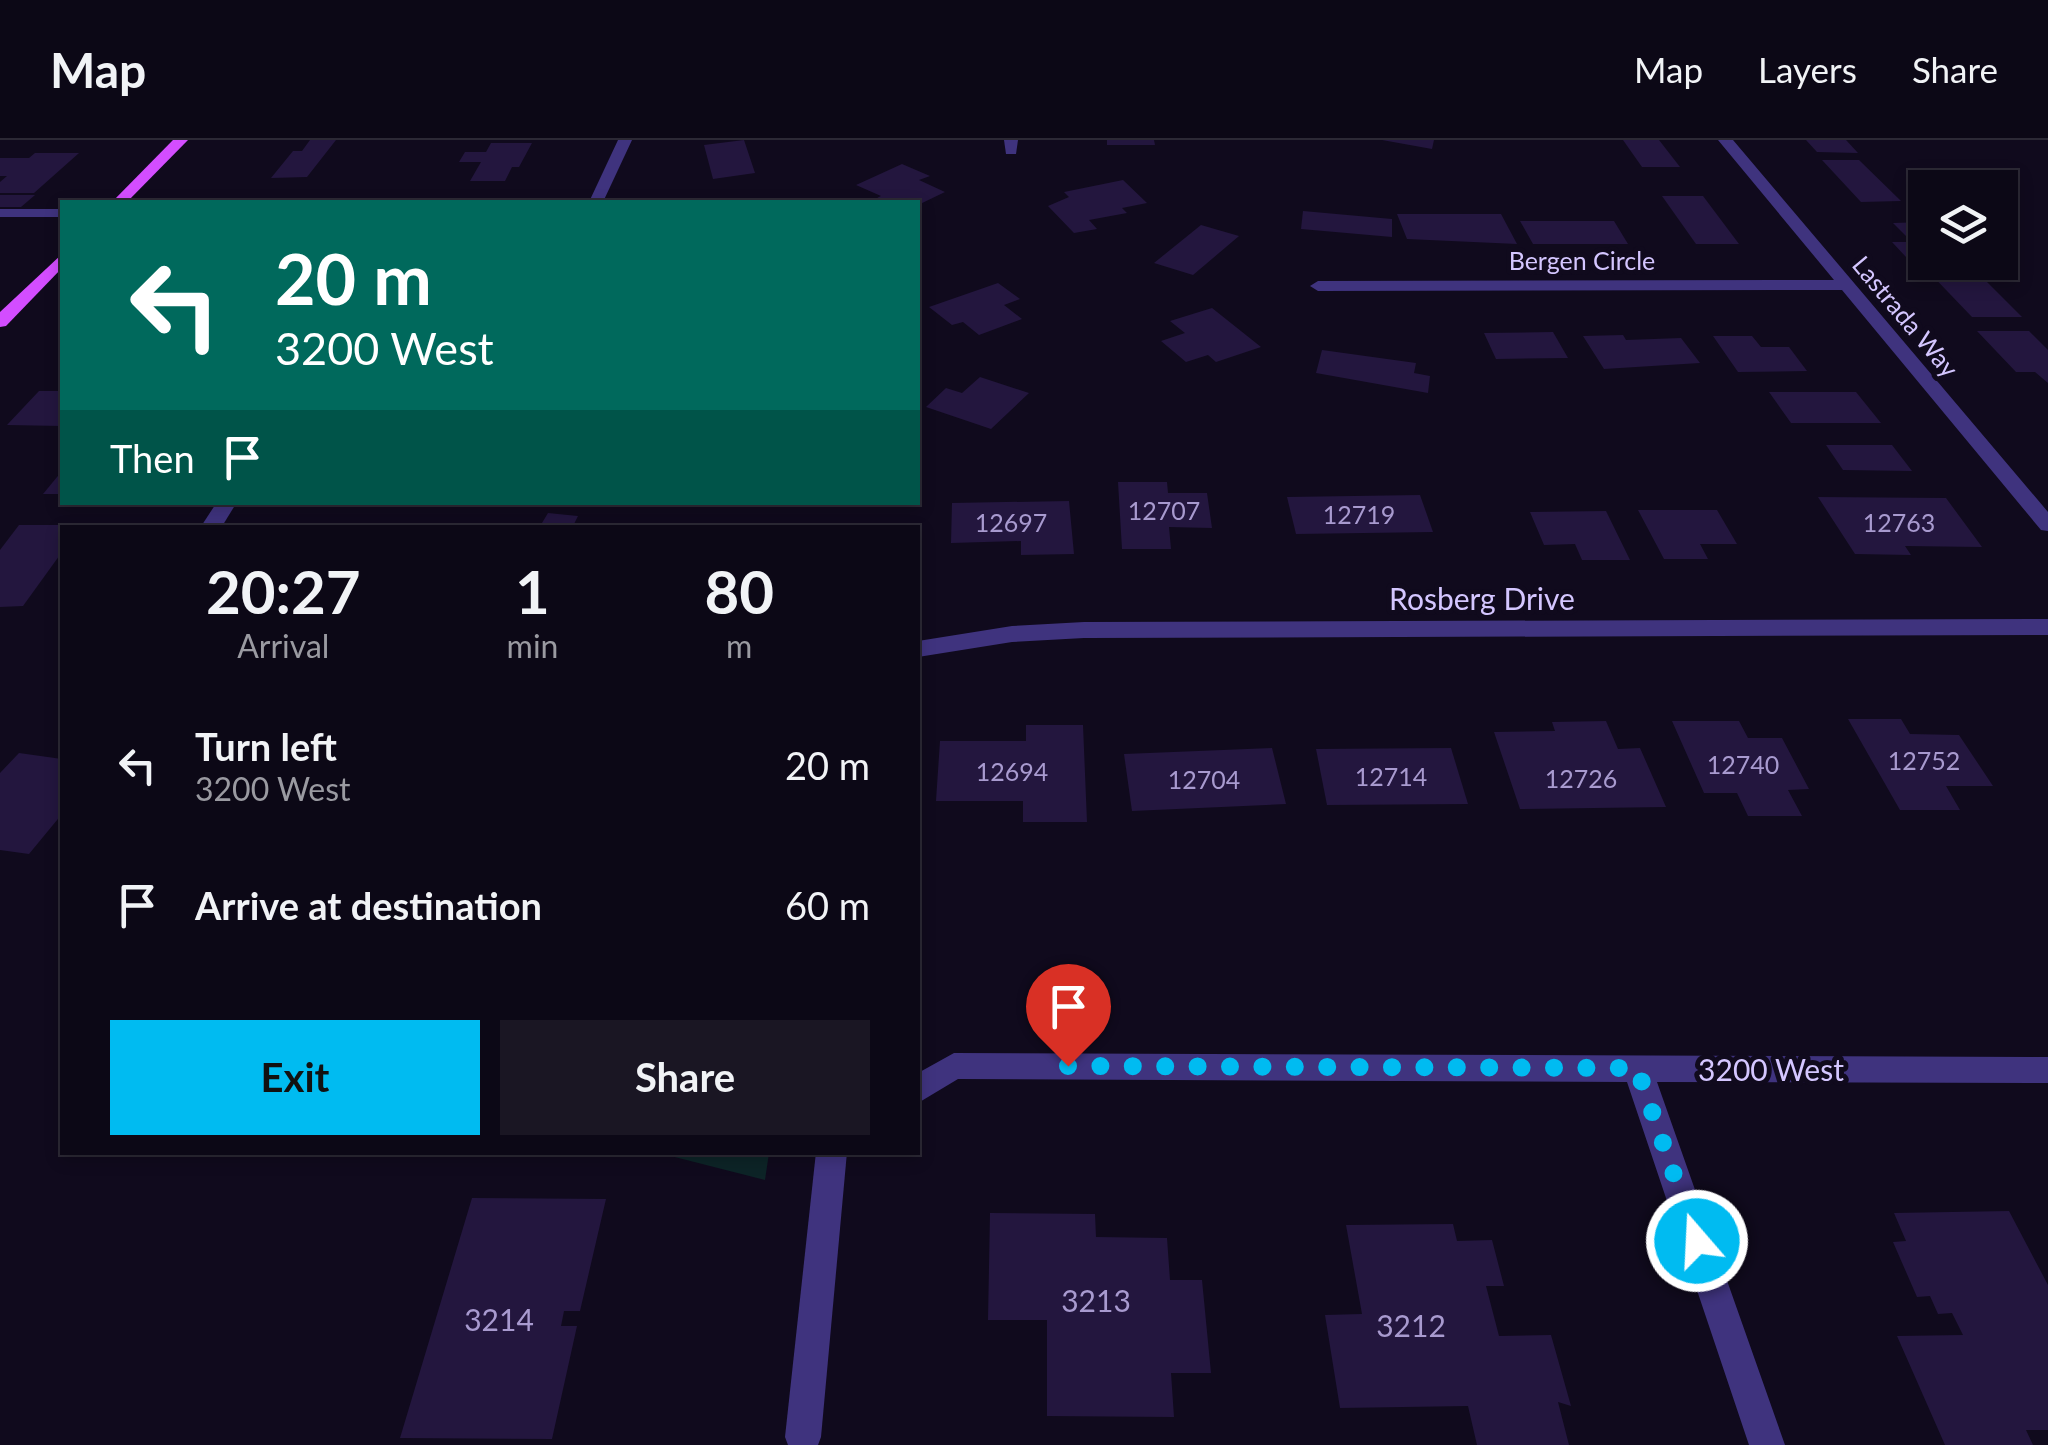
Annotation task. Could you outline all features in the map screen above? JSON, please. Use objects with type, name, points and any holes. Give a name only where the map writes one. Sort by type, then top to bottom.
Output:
[{"type":"main road","points":[[121,200],[182,140]]},
{"type":"main road","points":[[0,322],[60,261]]},
{"type":"street","points":[[597,200],[625,140]]},
{"type":"street","name":"Lastrada Way","points":[[1725,140],[2048,525]]},
{"type":"street","name":"Bergen Circle","points":[[1318,286],[1846,284]]},
{"type":"street","name":"Rosberg Drive","points":[[920,648],[1012,634],[1084,630],[2048,627]]},
{"type":"street","name":"3200 West","points":[[920,1088],[954,1066],[2048,1070]]},
{"type":"street","points":[[1637,1068],[1767,1445]]},
{"type":"street","points":[[804,1436],[832,1155]]},
{"type":"lane","points":[[0,213],[60,213]]},
{"type":"green space","points":[[667,1155],[769,1155],[765,1180]]},
{"type":"building","points":[[310,140],[336,140],[307,177],[271,178],[293,151],[302,151]]},
{"type":"building","points":[[744,140],[755,173],[713,179],[704,145]]},
{"type":"building","points":[[1107,140],[1154,140],[1155,145],[1107,145]]},
{"type":"building","points":[[1382,140],[1434,140],[1432,149]]},
{"type":"building","points":[[1623,140],[1659,140],[1680,167],[1642,167]]},
{"type":"building","points":[[1806,140],[1846,140],[1858,153],[1817,152]]},
{"type":"building","points":[[491,143],[532,143],[519,167],[512,167],[505,181],[470,181],[481,162],[459,162],[465,152],[486,152]]},
{"type":"building","points":[[35,153],[79,153],[34,193],[0,193],[0,182],[7,176],[0,176],[0,158],[29,158]]},
{"type":"building","points":[[1822,160],[1859,160],[1901,201],[1861,202]]},
{"type":"building","points":[[902,164],[930,176],[919,180],[945,192],[920,204],[920,200],[873,200],[881,196],[856,185]]},
{"type":"building","points":[[1123,180],[1147,203],[1122,208],[1127,213],[1089,220],[1097,229],[1074,233],[1048,206],[1069,197],[1064,192]]},
{"type":"building","points":[[0,195],[35,195],[21,207],[0,207]]},
{"type":"building","points":[[1662,196],[1703,196],[1739,244],[1696,244]]},
{"type":"building","points":[[1303,211],[1392,219],[1392,237],[1301,229]]},
{"type":"building","points":[[1397,214],[1501,214],[1517,244],[1407,239]]},
{"type":"building","points":[[1520,221],[1614,221],[1628,244],[1533,244]]},
{"type":"building","points":[[1893,223],[1908,223],[1908,238]]},
{"type":"building","points":[[1201,225],[1239,236],[1193,275],[1154,263]]},
{"type":"building","points":[[1892,242],[1908,242],[1908,257],[1906,257]]},
{"type":"building","points":[[1937,280],[1985,280],[2022,317],[1972,317]]},
{"type":"building","points":[[998,283],[1020,299],[1004,305],[1022,319],[979,335],[963,322],[952,325],[929,307]]},
{"type":"building","points":[[1212,308],[1261,347],[1216,362],[1208,355],[1186,362],[1161,341],[1185,333],[1170,321]]},
{"type":"building","points":[[1977,331],[2029,331],[2048,350],[2048,383],[2035,372],[2016,372]]},
{"type":"building","points":[[1553,332],[1568,358],[1496,359],[1484,333]]},
{"type":"building","points":[[1623,335],[1626,340],[1681,338],[1700,363],[1604,369],[1583,336]]},
{"type":"building","points":[[1713,336],[1752,336],[1761,347],[1789,347],[1807,371],[1738,372]]},
{"type":"building","points":[[1322,350],[1416,363],[1414,373],[1430,376],[1428,393],[1316,373]]},
{"type":"building","points":[[980,377],[1029,393],[991,429],[926,407],[946,388],[962,393]]},
{"type":"building","points":[[39,391],[60,391],[60,426],[7,425]]},
{"type":"building","points":[[1769,392],[1856,392],[1881,423],[1791,423]]},
{"type":"building","points":[[1826,445],[1892,445],[1912,471],[1843,470]]},
{"type":"building","points":[[60,473],[60,494],[43,494]]},
{"type":"building","points":[[1118,482],[1167,482],[1168,493],[1207,493],[1212,528],[1169,527],[1171,549],[1122,549]]},
{"type":"building","points":[[1420,495],[1433,532],[1296,534],[1287,497]]},
{"type":"building","points":[[1818,497],[1946,498],[1982,547],[1905,546],[1911,555],[1855,554]]},
{"type":"building","points":[[1069,501],[1074,554],[1021,555],[1021,541],[951,543],[952,503]]},
{"type":"building","points":[[1638,510],[1717,510],[1737,544],[1700,544],[1708,559],[1664,559]]},
{"type":"building","points":[[1606,511],[1630,560],[1582,560],[1575,544],[1544,545],[1530,512]]},
{"type":"building","points":[[548,513],[578,516],[574,525],[541,525]]},
{"type":"building","points":[[19,525],[60,525],[60,555],[23,606],[0,607],[0,550]]},
{"type":"building","points":[[1848,719],[1901,719],[1910,734],[1959,735],[1993,786],[1946,786],[1960,810],[1900,810]]},
{"type":"building","points":[[1606,721],[1618,749],[1640,748],[1666,807],[1520,809],[1494,732],[1555,731],[1552,722]]},
{"type":"building","points":[[1672,721],[1739,721],[1748,738],[1782,738],[1809,789],[1788,790],[1802,816],[1748,816],[1737,793],[1704,793]]},
{"type":"building","points":[[1026,725],[1083,725],[1087,822],[1023,822],[1023,801],[936,801],[940,741],[1026,741]]},
{"type":"building","points":[[1272,748],[1286,804],[1132,811],[1124,754]]},
{"type":"building","points":[[1451,748],[1468,804],[1327,805],[1316,749]]},
{"type":"building","points":[[19,753],[60,759],[60,816],[29,854],[0,850],[0,773]]},
{"type":"building","points":[[472,1198],[606,1199],[580,1311],[564,1311],[561,1326],[577,1326],[552,1439],[400,1438]]},
{"type":"building","points":[[2009,1211],[2048,1285],[2048,1430],[2026,1430],[2033,1445],[1945,1445],[1897,1336],[1963,1335],[1952,1313],[1938,1314],[1930,1296],[1917,1297],[1893,1242],[1906,1241],[1894,1213]]},
{"type":"building","points":[[990,1213],[1095,1214],[1096,1237],[1167,1238],[1170,1280],[1202,1280],[1211,1373],[1171,1373],[1174,1417],[1047,1416],[1047,1320],[988,1320]]},
{"type":"building","points":[[1453,1224],[1457,1241],[1492,1240],[1504,1286],[1486,1286],[1499,1336],[1551,1335],[1571,1406],[1558,1402],[1569,1445],[1477,1445],[1468,1406],[1340,1408],[1325,1315],[1362,1314],[1346,1225]]},
{"type":"route","points":[[1068,1066],[1637,1068],[1697,1241]]}]
